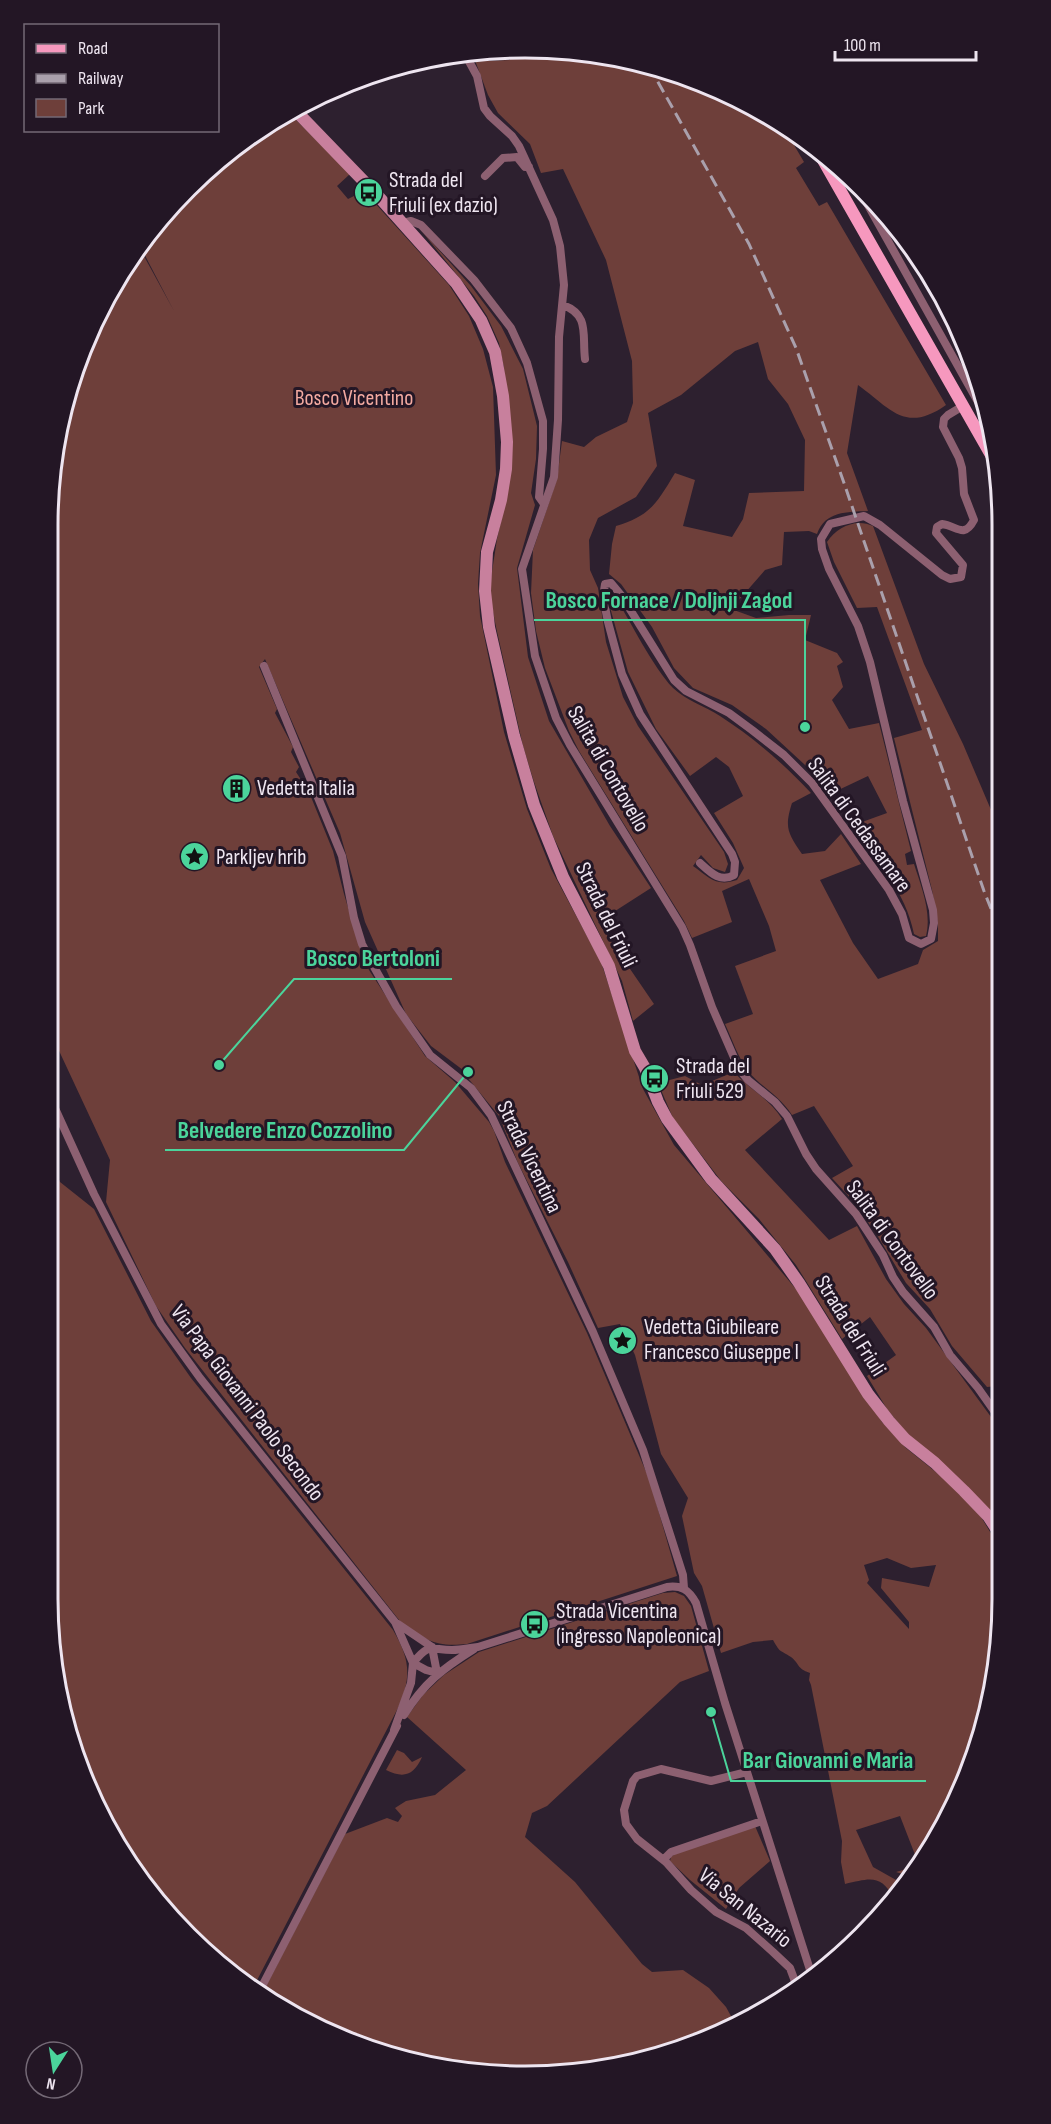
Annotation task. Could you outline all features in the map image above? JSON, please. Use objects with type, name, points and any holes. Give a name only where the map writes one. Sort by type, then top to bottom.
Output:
[{"type":"main road","name":"Strada del Friuli","points":[[301,116],[328,142],[456,283],[470,302],[495,352],[503,396],[507,442],[501,500],[487,552],[485,591],[489,627],[514,736],[534,805],[563,877],[609,966],[635,1051],[645,1068],[650,1085],[667,1119],[711,1179],[775,1249],[799,1283],[868,1394],[889,1421],[905,1439],[935,1463],[992,1522]]},
{"type":"main road","points":[[831,172],[986,447]]},
{"type":"street","name":"Salita di Contovello","points":[[469,62],[477,76],[484,108],[512,136],[553,220],[560,246],[564,285],[559,337],[558,420],[554,477],[522,569],[535,656],[561,727],[682,927],[712,1007],[739,1069],[787,1116],[816,1169],[856,1214],[883,1255],[903,1292],[934,1327],[950,1355],[992,1408]]},
{"type":"street","points":[[485,176],[503,158],[517,157],[525,168],[529,167]]},
{"type":"street","points":[[872,213],[974,394]]},
{"type":"street","name":"Strada del Friuli","points":[[402,223],[411,221],[421,225],[474,280],[511,328],[527,363],[543,421],[539,497],[544,504]]},
{"type":"street","points":[[563,305],[574,309],[582,320],[585,359]]},
{"type":"street","name":"Salita di Cedassamare","points":[[700,863],[721,878],[734,875],[732,854],[646,722],[622,674],[603,597],[605,584],[611,584],[621,595],[674,680],[686,691],[729,713],[752,730],[784,755],[812,783],[890,890],[902,914],[909,938],[921,944],[931,939],[934,923],[933,910],[903,801],[870,662],[855,620],[829,569],[820,539],[830,524],[864,516],[880,525],[942,575],[950,579],[961,577],[963,565],[936,533],[937,527],[942,525],[947,525],[960,532],[966,530],[974,520],[964,494],[959,458],[943,427],[944,419],[963,406]]},
{"type":"street","name":"Strada Vicentina","points":[[264,666],[342,856],[350,900],[362,944],[396,1006],[430,1055],[471,1088],[491,1115],[580,1310],[593,1332],[643,1450],[683,1575],[684,1588]]},
{"type":"street","name":"Via Papa Giovanni Paolo Secondo","points":[[58,1116],[94,1194],[161,1324],[200,1378],[395,1622],[413,1663]]},
{"type":"street","points":[[394,1731],[411,1683],[413,1663],[432,1647],[452,1650],[478,1647],[667,1587],[684,1588]]},
{"type":"street","name":"Via San Nazario","points":[[684,1588],[696,1603],[810,1969]]},
{"type":"street","name":"Via Papa Giovanni Paolo Secondo","points":[[395,1622],[432,1647]]},
{"type":"street","points":[[432,1647],[437,1673]]},
{"type":"street","points":[[263,1985],[394,1731],[414,1700],[437,1673],[478,1647]]},
{"type":"street","points":[[413,1663],[437,1673]]},
{"type":"street","name":"Via San Nazario","points":[[747,1772],[711,1781],[661,1769],[637,1776],[633,1781],[624,1810],[627,1824],[636,1839],[666,1862],[691,1890],[716,1912],[746,1928],[782,1960],[790,1968],[795,1980]]},
{"type":"street","name":"Via San Nazario","points":[[666,1862],[665,1858],[671,1852],[762,1821]]},
{"type":"green space","points":[[526,58],[586,62],[646,74],[676,83],[732,107],[792,142],[804,162],[796,168],[819,206],[827,202],[946,405],[932,413],[909,417],[889,409],[858,385],[847,453],[868,511],[838,514],[831,517],[825,521],[817,534],[809,531],[784,532],[782,565],[765,570],[731,609],[756,618],[811,615],[805,640],[837,653],[843,662],[837,666],[843,687],[832,700],[849,729],[879,723],[911,851],[905,854],[907,865],[914,864],[925,899],[928,918],[926,936],[920,937],[914,934],[897,890],[851,826],[887,813],[868,776],[830,794],[817,776],[766,729],[732,705],[693,688],[674,668],[652,627],[621,584],[609,574],[616,526],[637,518],[652,507],[675,473],[695,480],[683,526],[732,537],[743,519],[749,493],[804,491],[805,440],[788,404],[768,379],[758,342],[735,351],[681,395],[648,413],[657,466],[636,497],[598,518],[589,540],[590,570],[598,588],[606,642],[623,697],[638,726],[724,852],[728,864],[725,872],[713,868],[701,855],[693,866],[718,882],[737,880],[744,868],[733,843],[714,813],[743,796],[729,767],[716,757],[690,776],[656,729],[628,672],[608,600],[609,594],[614,595],[650,656],[673,688],[720,716],[757,742],[811,793],[792,803],[788,819],[791,835],[802,854],[825,851],[841,834],[861,864],[820,880],[853,943],[878,979],[918,964],[923,950],[938,941],[938,924],[932,890],[894,738],[922,730],[877,607],[857,608],[834,562],[827,542],[847,525],[860,523],[873,526],[924,664],[963,744],[992,812],[992,1386],[987,1387],[952,1346],[930,1309],[906,1283],[853,1201],[832,1178],[853,1166],[814,1106],[792,1115],[748,1071],[738,1054],[725,1024],[753,1014],[735,966],[776,951],[769,926],[749,879],[722,891],[732,922],[692,938],[684,921],[579,751],[545,668],[536,631],[531,593],[533,550],[557,479],[562,441],[584,447],[596,437],[627,422],[633,403],[632,361],[606,260],[563,169],[541,173],[530,144],[498,113],[488,95],[475,61]]},
{"type":"green space","name":"Bosco Vicentino","points":[[295,119],[350,174],[337,186],[348,199],[364,191],[449,285],[469,316],[483,349],[493,387],[496,475],[480,553],[478,584],[480,616],[504,732],[527,809],[551,869],[601,962],[643,1089],[674,1145],[801,1295],[882,1422],[906,1448],[947,1481],[981,1517],[992,1535],[992,1629],[989,1659],[977,1719],[957,1777],[930,1832],[915,1856],[900,1816],[856,1830],[873,1867],[898,1881],[889,1891],[884,1885],[874,1880],[845,1884],[841,1862],[842,1841],[809,1680],[810,1673],[780,1651],[773,1640],[753,1642],[721,1653],[702,1586],[694,1573],[682,1516],[688,1498],[661,1454],[635,1355],[620,1324],[598,1328],[518,1163],[499,1116],[467,1077],[473,1069],[463,1070],[431,1046],[406,1014],[365,922],[340,833],[265,659],[259,667],[277,709],[275,713],[293,747],[291,752],[299,767],[296,772],[309,792],[333,851],[361,951],[369,970],[425,1056],[455,1082],[494,1131],[505,1162],[587,1333],[650,1481],[677,1576],[467,1644],[447,1645],[433,1642],[403,1625],[185,1348],[156,1306],[106,1202],[110,1160],[58,1049],[59,495],[67,434],[83,375],[107,319],[144,256],[174,311],[145,255],[174,218],[218,174],[266,137]],"holes":[[[887,1558],[911,1568],[936,1565],[929,1587],[882,1578],[881,1588],[909,1622],[909,1629],[867,1583],[869,1580],[864,1565]]]},
{"type":"green space","points":[[420,229],[471,286],[501,326],[523,369],[537,426],[536,459],[531,493],[535,505],[517,568],[528,657],[549,721],[610,826],[651,888],[598,922],[654,1004],[633,1021],[622,981],[553,836],[534,782],[523,746],[496,627],[489,591],[508,490],[504,368],[499,343],[487,316],[474,296]]},
{"type":"green space","points":[[734,1072],[772,1106],[782,1119],[745,1150],[829,1240],[857,1226],[886,1279],[904,1304],[926,1328],[992,1418],[992,1513],[909,1436],[887,1409],[867,1376],[896,1355],[870,1317],[842,1339],[796,1265],[759,1219],[722,1182],[673,1118],[658,1083],[685,1076],[702,1085]]},
{"type":"green space","points":[[58,1178],[60,1182],[94,1209],[151,1321],[191,1378],[393,1630],[403,1650],[407,1668],[406,1687],[398,1708],[257,1980],[195,1929],[155,1883],[137,1858],[121,1832],[94,1777],[74,1719],[62,1659],[58,1598]]},
{"type":"green space","points":[[675,1592],[684,1596],[691,1606],[709,1671],[680,1682],[547,1806],[532,1813],[525,1837],[575,1882],[642,1964],[652,1972],[683,1970],[709,1988],[726,2007],[732,2017],[676,2041],[617,2057],[556,2065],[495,2065],[434,2057],[375,2041],[319,2017],[266,1987],[345,1834],[387,1818],[398,1822],[402,1816],[395,1808],[406,1801],[435,1795],[466,1770],[407,1717],[423,1695],[444,1675],[479,1652],[663,1593]]},
{"type":"green space","points":[[397,1750],[404,1753],[412,1762],[422,1757],[416,1768],[408,1774],[392,1773],[386,1770]]},
{"type":"green space","points":[[755,1826],[770,1861],[739,1888],[726,1909],[670,1861],[675,1854]]},
{"type":"railway","points":[[655,77],[749,244],[796,348],[992,911]]},
{"type":"place","name":"Strada del Friuli (ex dazio)","points":[[368,193]]},
{"type":"place","name":"Bosco Fornace / Doljnji Zagod","points":[[805,727]]},
{"type":"place","name":"Vedetta Italia","points":[[236,788]]},
{"type":"place","name":"Parkljev hrib","points":[[195,857]]},
{"type":"place","name":"Bosco Bertoloni","points":[[219,1065]]},
{"type":"place","name":"Belvedere Enzo Cozzolino","points":[[468,1072]]},
{"type":"place","name":"Strada del Friuli 529","points":[[655,1079]]},
{"type":"place","name":"Vedetta Giubileare Francesco Giuseppe I","points":[[623,1340]]},
{"type":"place","name":"Strada Vicentina (ingresso Napoleonica)","points":[[535,1624]]},
{"type":"place","name":"Bar Giovanni e Maria","points":[[711,1712]]}]
